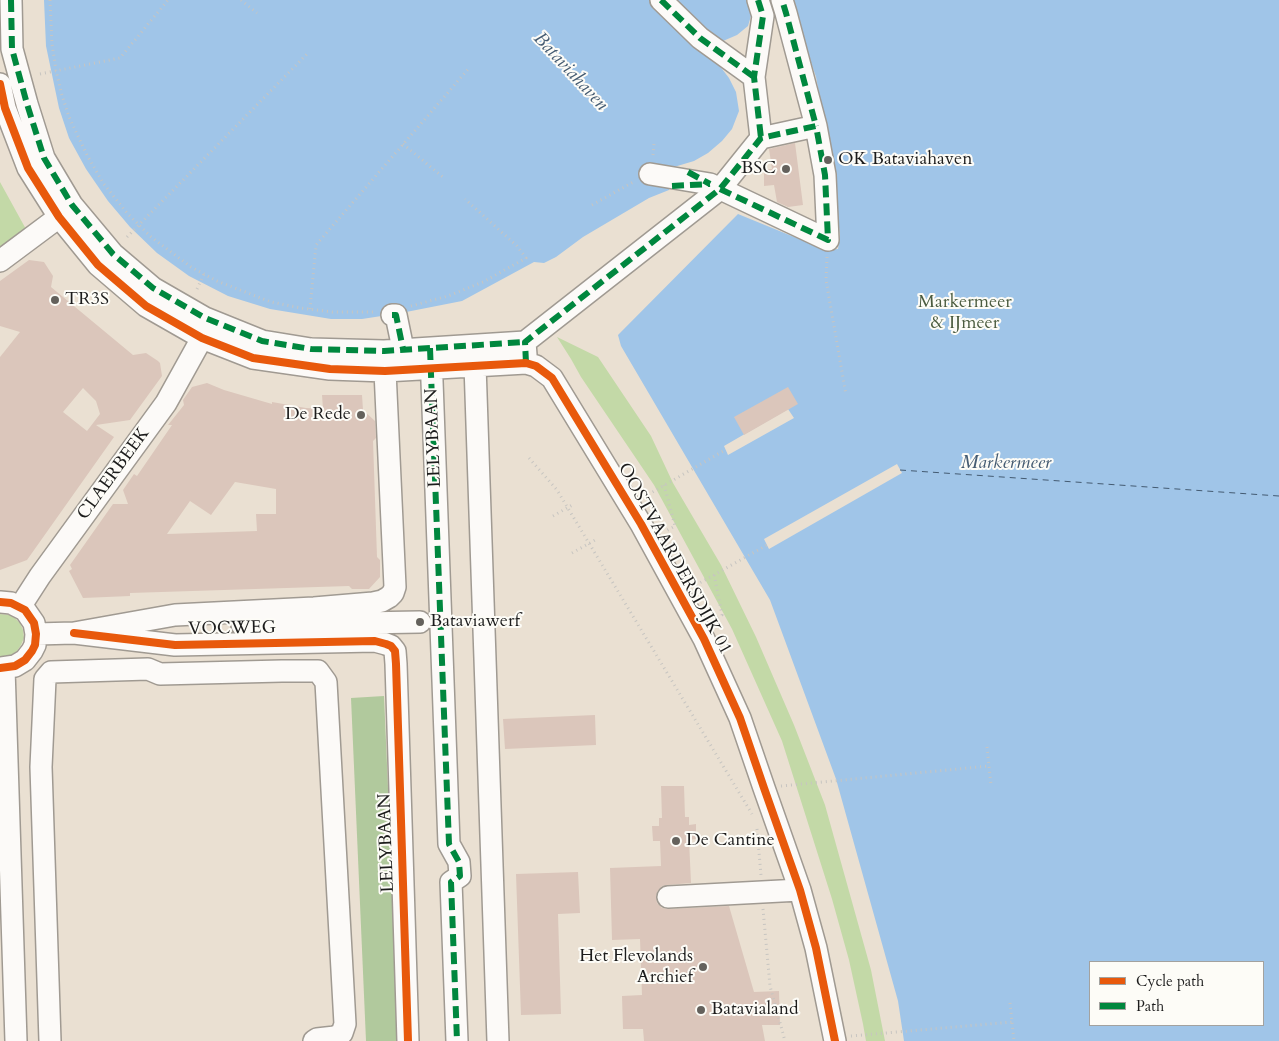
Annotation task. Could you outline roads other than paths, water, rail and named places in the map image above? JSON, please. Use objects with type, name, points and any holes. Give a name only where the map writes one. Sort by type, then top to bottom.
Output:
[{"type":"street","points":[[12,0],[12,50],[44,158],[72,205],[113,254],[153,288],[205,318],[262,341],[311,349],[384,351],[403,349],[431,358],[475,366],[526,353],[720,189],[761,138],[816,126]]},
{"type":"street","points":[[662,0],[700,38],[754,77]]},
{"type":"street","points":[[758,0],[763,16],[754,77],[761,138]]},
{"type":"street","points":[[642,177],[710,184],[828,240],[825,175],[816,126],[782,0]]},
{"type":"street","points":[[0,84],[4,108],[28,168],[59,218],[98,265],[146,306],[202,338],[253,358],[330,369],[385,371],[431,358],[526,353]]},
{"type":"street","points":[[0,261],[59,218]]},
{"type":"street","points":[[396,312],[403,349]]},
{"type":"street","name":"CLAERBEEK","points":[[10,604],[40,576],[166,403],[202,338]]},
{"type":"street","name":"OOSTVAARDERSDIJK 01","points":[[526,353],[536,366],[552,378],[615,480],[698,629],[740,718],[800,890],[816,948],[835,1041]]},
{"type":"street","name":"LELYBAAN","points":[[431,358],[449,844],[459,862],[460,876],[451,882],[457,1041]]},
{"type":"street","points":[[475,366],[498,1041]]},
{"type":"street","name":"VOCWEG","points":[[36,634],[158,630],[175,615],[314,608],[373,603],[389,597],[395,587],[385,371]]},
{"type":"street","points":[[10,604],[25,610],[32,618],[36,634],[35,645],[25,660],[15,666],[2,668],[9,964],[16,1041]]},
{"type":"street","points":[[158,630],[223,626],[420,622]]},
{"type":"street","name":"VOCWEG","points":[[158,630],[175,645],[375,641],[391,646]]},
{"type":"street","name":"LELYBAAN","points":[[391,646],[394,651],[396,664],[408,1041]]},
{"type":"street","points":[[50,1041],[41,768],[45,679],[51,672],[138,669],[148,669],[160,674],[318,672],[326,682],[345,1024],[342,1032],[335,1037],[314,1041]]},
{"type":"street","points":[[668,896],[800,890]]},
{"type":"street","points":[[9,964],[47,971]]},
{"type":"water","name":"Bataviahaven","points":[[44,0],[656,0],[716,61],[729,78],[736,92],[739,111],[732,129],[722,141],[708,153],[694,161],[674,167],[669,190],[649,198],[583,237],[556,257],[544,263],[534,262],[462,301],[362,319],[331,319],[270,309],[228,296],[189,276],[157,253],[130,227],[108,201],[86,169],[69,138],[59,108],[46,46]]},
{"type":"water","points":[[664,0],[751,0],[753,9],[748,26],[737,35],[723,41],[702,36]]},
{"type":"water","name":"Markermeer","points":[[790,0],[1279,0],[1279,1041],[904,1041],[898,1001],[836,779],[770,600],[621,346],[618,335],[738,214],[826,250],[838,249],[840,235],[830,153],[816,77]]},
{"type":"place","name":"OK Bataviahaven","points":[[828,160]]},
{"type":"place","name":"BSC","points":[[786,169]]},
{"type":"place","name":"TR3S","points":[[55,300]]},
{"type":"place","name":"De Rede","points":[[361,415]]},
{"type":"place","name":"Bataviawerf","points":[[420,622]]},
{"type":"place","name":"De Cantine","points":[[676,841]]},
{"type":"place","name":"Het Flevolands Archief","points":[[703,967]]},
{"type":"place","name":"Batavialand","points":[[701,1010]]},
{"type":"park label","name":"Markermeer & IJmeer","points":[[965,313]]}]
